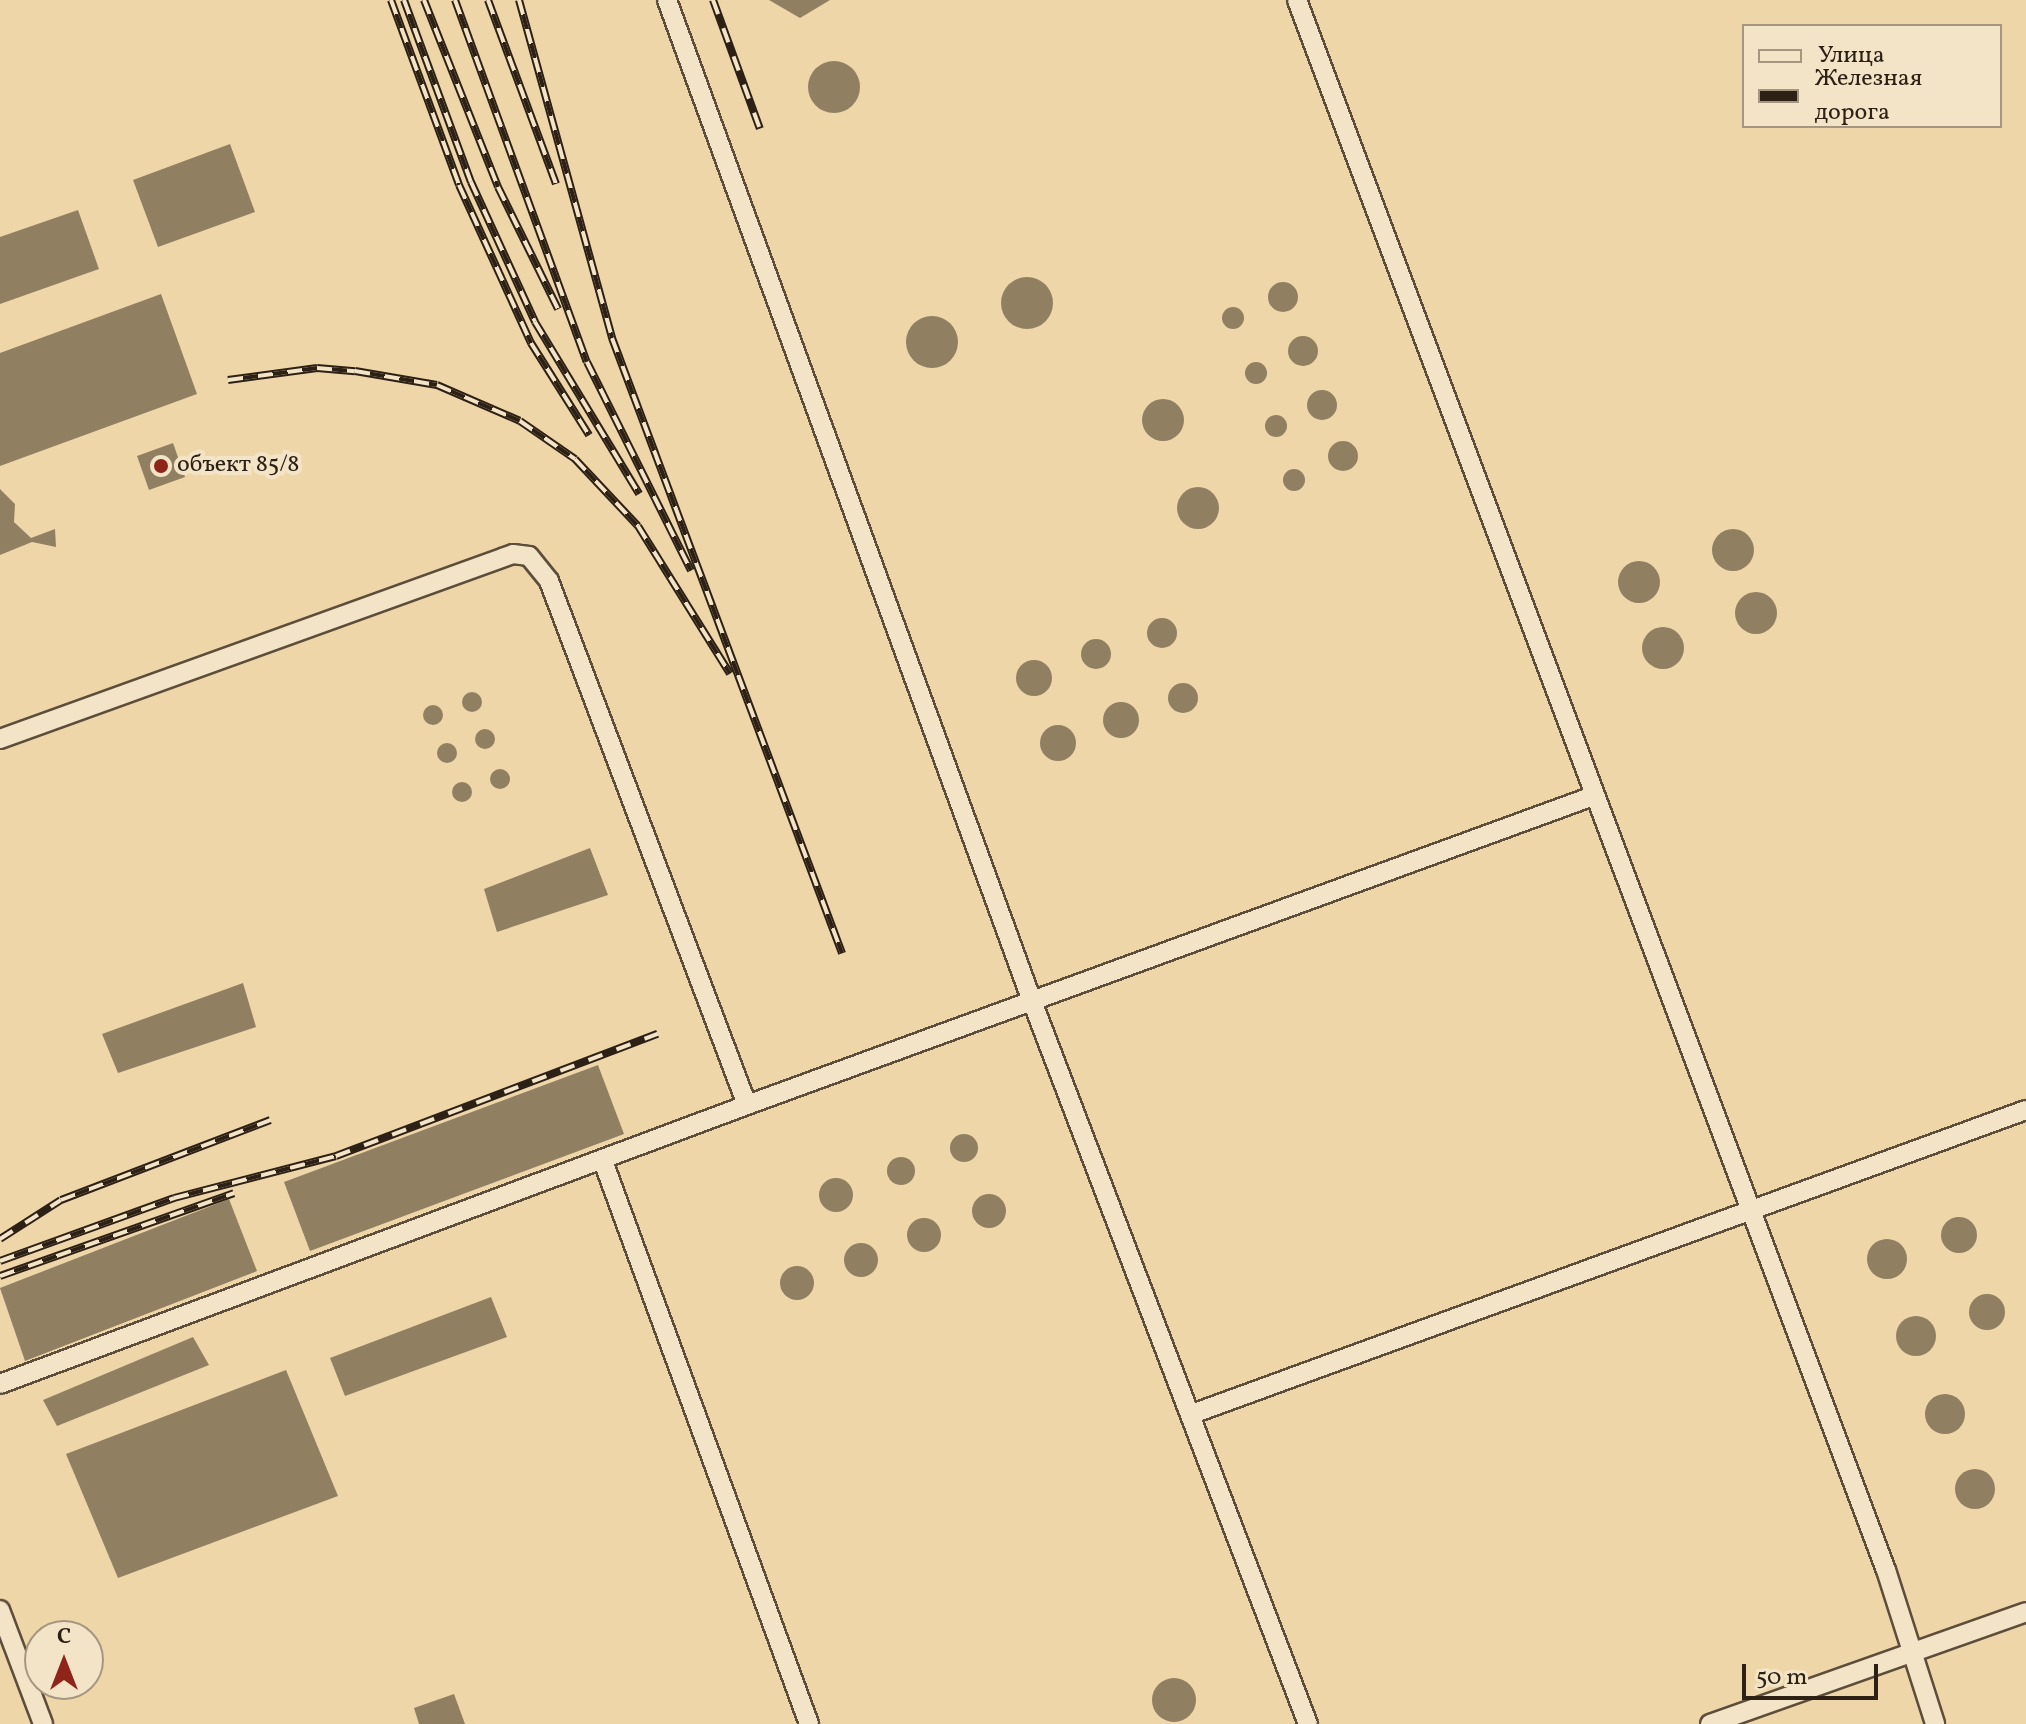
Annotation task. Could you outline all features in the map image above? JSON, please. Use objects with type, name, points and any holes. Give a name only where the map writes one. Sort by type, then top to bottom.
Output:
[{"type":"lane","points":[[667,0],[1032,1001],[1308,1724]]},
{"type":"lane","points":[[1297,0],[1748,1214],[1886,1570],[1908,1652],[1935,1724]]},
{"type":"lane","points":[[0,739],[513,554],[529,556],[549,581],[747,1105]]},
{"type":"lane","points":[[0,1384],[747,1105],[1593,796]]},
{"type":"lane","points":[[1192,1414],[1748,1214],[2026,1110]]},
{"type":"lane","points":[[603,1161],[809,1724]]},
{"type":"lane","points":[[0,1610],[43,1724]]},
{"type":"lane","points":[[1710,1724],[2026,1612]]},
{"type":"building","points":[[769,0],[830,0],[800,18]]},
{"type":"building","points":[[834,61],[852,69],[860,87],[852,105],[834,113],[816,105],[808,87],[816,69]]},
{"type":"building","points":[[230,144],[255,212],[158,247],[133,180]]},
{"type":"building","points":[[78,210],[99,269],[0,304],[0,237]]},
{"type":"building","points":[[1027,277],[1045,285],[1053,303],[1045,321],[1027,329],[1009,321],[1001,303],[1009,285]]},
{"type":"building","points":[[1283,282],[1294,286],[1298,297],[1294,308],[1283,312],[1272,308],[1268,297],[1272,286]]},
{"type":"building","points":[[161,294],[197,394],[0,466],[0,353]]},
{"type":"building","points":[[1233,307],[1241,310],[1244,318],[1241,326],[1233,329],[1225,326],[1222,318],[1225,310]]},
{"type":"building","points":[[932,316],[950,324],[958,342],[950,360],[932,368],[914,360],[906,342],[914,324]]},
{"type":"building","points":[[1303,336],[1314,340],[1318,351],[1314,362],[1303,366],[1292,362],[1288,351],[1292,340]]},
{"type":"building","points":[[1256,362],[1264,365],[1267,373],[1264,381],[1256,384],[1248,381],[1245,373],[1248,365]]},
{"type":"building","points":[[1322,390],[1333,394],[1337,405],[1333,416],[1322,420],[1311,416],[1307,405],[1311,394]]},
{"type":"building","points":[[1163,399],[1178,405],[1184,420],[1178,435],[1163,441],[1148,435],[1142,420],[1148,405]]},
{"type":"building","points":[[1276,415],[1284,418],[1287,426],[1284,434],[1276,437],[1268,434],[1265,426],[1268,418]]},
{"type":"building","points":[[1343,441],[1354,445],[1358,456],[1354,467],[1343,471],[1332,467],[1328,456],[1332,445]]},
{"type":"building","name":"объект 85/8","points":[[173,443],[185,477],[149,490],[137,456]]},
{"type":"building","points":[[1294,469],[1302,472],[1305,480],[1302,488],[1294,491],[1286,488],[1283,480],[1286,472]]},
{"type":"building","points":[[1198,487],[1213,493],[1219,508],[1213,523],[1198,529],[1183,523],[1177,508],[1183,493]]},
{"type":"building","points":[[0,489],[15,504],[14,522],[31,538],[55,529],[56,547],[32,542],[0,555]]},
{"type":"building","points":[[1733,529],[1748,535],[1754,550],[1748,565],[1733,571],[1718,565],[1712,550],[1718,535]]},
{"type":"building","points":[[1639,561],[1654,567],[1660,582],[1654,597],[1639,603],[1624,597],[1618,582],[1624,567]]},
{"type":"building","points":[[1756,592],[1771,598],[1777,613],[1771,628],[1756,634],[1741,628],[1735,613],[1741,598]]},
{"type":"building","points":[[1162,618],[1173,622],[1177,633],[1173,644],[1162,648],[1151,644],[1147,633],[1151,622]]},
{"type":"building","points":[[1663,627],[1678,633],[1684,648],[1678,663],[1663,669],[1648,663],[1642,648],[1648,633]]},
{"type":"building","points":[[1096,639],[1107,643],[1111,654],[1107,665],[1096,669],[1085,665],[1081,654],[1085,643]]},
{"type":"building","points":[[1034,660],[1047,665],[1052,678],[1047,691],[1034,696],[1021,691],[1016,678],[1021,665]]},
{"type":"building","points":[[1183,683],[1194,687],[1198,698],[1194,709],[1183,713],[1172,709],[1168,698],[1172,687]]},
{"type":"building","points":[[472,692],[479,695],[482,702],[479,709],[472,712],[465,709],[462,702],[465,695]]},
{"type":"building","points":[[1121,702],[1134,707],[1139,720],[1134,733],[1121,738],[1108,733],[1103,720],[1108,707]]},
{"type":"building","points":[[433,705],[440,708],[443,715],[440,722],[433,725],[426,722],[423,715],[426,708]]},
{"type":"building","points":[[1058,725],[1071,730],[1076,743],[1071,756],[1058,761],[1045,756],[1040,743],[1045,730]]},
{"type":"building","points":[[485,729],[492,732],[495,739],[492,746],[485,749],[478,746],[475,739],[478,732]]},
{"type":"building","points":[[447,743],[454,746],[457,753],[454,760],[447,763],[440,760],[437,753],[440,746]]},
{"type":"building","points":[[500,769],[507,772],[510,779],[507,786],[500,789],[493,786],[490,779],[493,772]]},
{"type":"building","points":[[462,782],[469,785],[472,792],[469,799],[462,802],[455,799],[452,792],[455,785]]},
{"type":"building","points":[[590,848],[608,895],[497,932],[484,889]]},
{"type":"building","points":[[243,983],[256,1027],[118,1073],[102,1034]]},
{"type":"building","points":[[598,1065],[624,1134],[310,1251],[284,1182]]},
{"type":"building","points":[[964,1134],[974,1138],[978,1148],[974,1158],[964,1162],[954,1158],[950,1148],[954,1138]]},
{"type":"building","points":[[901,1157],[911,1161],[915,1171],[911,1181],[901,1185],[891,1181],[887,1171],[891,1161]]},
{"type":"building","points":[[836,1178],[848,1183],[853,1195],[848,1207],[836,1212],[824,1207],[819,1195],[824,1183]]},
{"type":"building","points":[[989,1194],[1001,1199],[1006,1211],[1001,1223],[989,1228],[977,1223],[972,1211],[977,1199]]},
{"type":"building","points":[[229,1199],[257,1271],[25,1361],[0,1288]]},
{"type":"building","points":[[1959,1217],[1972,1222],[1977,1235],[1972,1248],[1959,1253],[1946,1248],[1941,1235],[1946,1222]]},
{"type":"building","points":[[924,1218],[936,1223],[941,1235],[936,1247],[924,1252],[912,1247],[907,1235],[912,1223]]},
{"type":"building","points":[[1887,1239],[1901,1245],[1907,1259],[1901,1273],[1887,1279],[1873,1273],[1867,1259],[1873,1245]]},
{"type":"building","points":[[861,1243],[873,1248],[878,1260],[873,1272],[861,1277],[849,1272],[844,1260],[849,1248]]},
{"type":"building","points":[[797,1266],[809,1271],[814,1283],[809,1295],[797,1300],[785,1295],[780,1283],[785,1271]]},
{"type":"building","points":[[1987,1294],[2000,1299],[2005,1312],[2000,1325],[1987,1330],[1974,1325],[1969,1312],[1974,1299]]},
{"type":"building","points":[[491,1297],[507,1337],[345,1396],[330,1358]]},
{"type":"building","points":[[1916,1316],[1930,1322],[1936,1336],[1930,1350],[1916,1356],[1902,1350],[1896,1336],[1902,1322]]},
{"type":"building","points":[[193,1337],[209,1365],[57,1426],[43,1400]]},
{"type":"building","points":[[286,1370],[338,1496],[118,1578],[66,1454]]},
{"type":"building","points":[[1945,1394],[1959,1400],[1965,1414],[1959,1428],[1945,1434],[1931,1428],[1925,1414],[1931,1400]]},
{"type":"building","points":[[1975,1469],[1989,1475],[1995,1489],[1989,1503],[1975,1509],[1961,1503],[1955,1489],[1961,1475]]},
{"type":"building","points":[[1174,1678],[1190,1684],[1196,1700],[1190,1716],[1174,1722],[1158,1716],[1152,1700],[1158,1684]]},
{"type":"building","points":[[454,1694],[465,1724],[419,1724],[414,1708]]},
{"type":"railway","points":[[391,0],[459,185],[531,343],[589,435]]},
{"type":"railway","points":[[404,0],[471,182],[535,322],[639,494]]},
{"type":"railway","points":[[424,0],[498,187],[558,309]]},
{"type":"railway","points":[[455,0],[587,362],[691,571]]},
{"type":"railway","points":[[488,0],[556,184]]},
{"type":"railway","points":[[519,0],[612,338],[842,953]]},
{"type":"railway","points":[[713,0],[760,129]]},
{"type":"railway","points":[[228,380],[317,368],[355,371],[437,385],[520,421],[575,459],[638,526],[730,674]]},
{"type":"railway","points":[[0,1261],[174,1198],[336,1156],[658,1034]]},
{"type":"railway","points":[[0,1239],[61,1200],[270,1120]]},
{"type":"railway","points":[[0,1276],[234,1193]]},
{"type":"place","name":"объект 85/8","points":[[161,466]]}]
